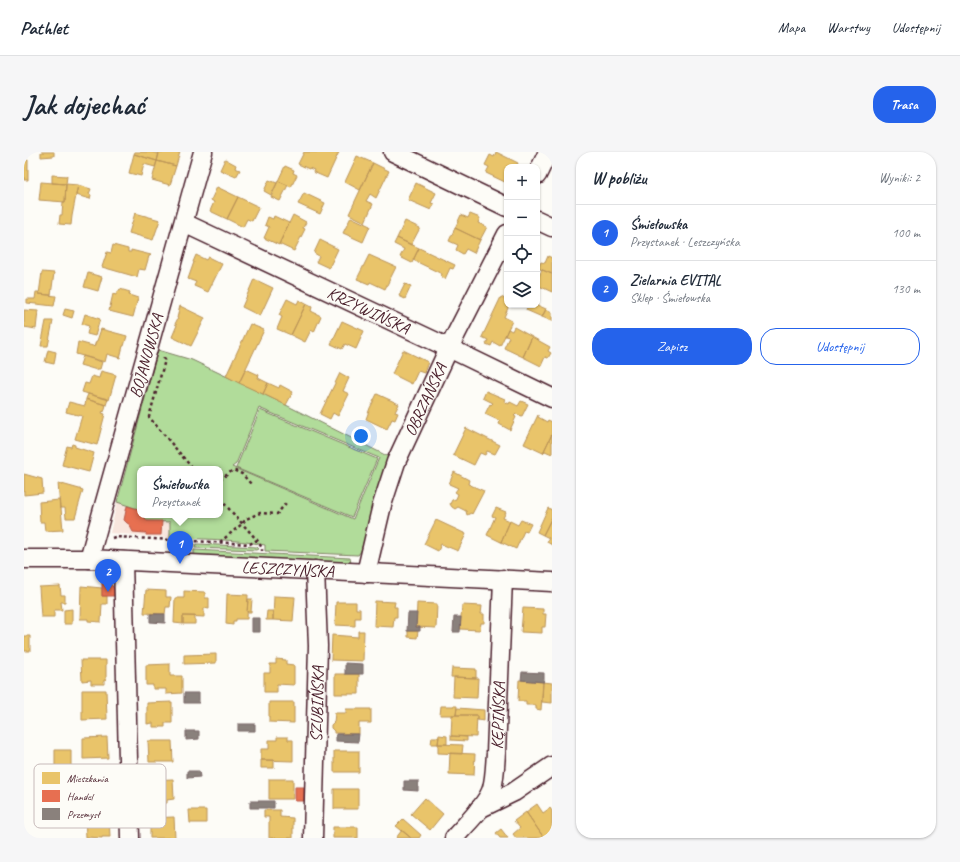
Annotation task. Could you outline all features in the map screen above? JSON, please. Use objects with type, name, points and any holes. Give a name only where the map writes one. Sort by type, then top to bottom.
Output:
[{"type":"street","name":"BOJANOWSKA","points":[[89,559],[204,152]]},
{"type":"street","points":[[393,152],[504,206]]},
{"type":"street","points":[[540,169],[548,152]]},
{"type":"street","points":[[540,221],[552,227]]},
{"type":"street","name":"KRZYWIŃSKA","points":[[184,223],[552,398]]},
{"type":"street","name":"OBRZAŃSKA","points":[[366,573],[382,505],[396,462],[449,348],[506,236]]},
{"type":"street","name":"LESZCZYŃSKA","points":[[24,559],[89,559],[552,582]]},
{"type":"street","points":[[123,561],[128,764]]},
{"type":"street","name":"SZUBIŃSKA","points":[[313,838],[318,646],[315,570]]},
{"type":"street","name":"KĘPIŃSKA","points":[[454,838],[479,810],[489,796],[492,788],[496,753],[504,580]]},
{"type":"street","points":[[479,810],[514,792],[552,766]]},
{"type":"street","points":[[130,828],[130,838]]},
{"type":"path","points":[[160,357],[165,360],[149,417],[190,466]]},
{"type":"path","points":[[223,478],[233,470],[242,474],[250,484]]},
{"type":"path","points":[[223,503],[257,540],[262,548],[262,553]]},
{"type":"path","points":[[220,542],[246,519],[260,513],[277,514],[286,503]]},
{"type":"path","points":[[95,538],[108,539],[115,537],[250,544],[257,540]]},
{"type":"path","points":[[193,548],[194,541]]},
{"type":"shaded area","points":[[117,502],[137,509],[137,518],[145,518],[147,521],[170,522],[170,538],[110,533]]},
{"type":"green space","points":[[158,350],[192,360],[389,457],[382,476],[361,551],[358,555],[265,551],[265,545],[253,543],[170,538],[170,522],[147,521],[145,518],[223,518],[223,466],[137,466],[137,509],[117,502]],"holes":[[[259,408],[379,458],[353,519],[232,467],[236,464]]]},
{"type":"green space","points":[[260,410],[377,459],[352,517],[236,468]]},
{"type":"green space","points":[[195,545],[257,547],[259,549],[195,548]]},
{"type":"green space","points":[[194,550],[350,558],[351,563],[194,556]]},
{"type":"building: Mieszkania","points":[[41,152],[54,152],[54,156],[41,157]]},
{"type":"building: Mieszkania","points":[[135,152],[151,152],[159,154],[157,161],[134,154]]},
{"type":"building: Mieszkania","points":[[159,152],[180,152],[176,166],[157,161]]},
{"type":"building: Mieszkania","points":[[304,152],[339,152],[327,178],[313,172],[314,170],[298,164]]},
{"type":"building: Mieszkania","points":[[496,152],[518,163],[504,164],[504,182],[486,173],[489,167],[485,165],[490,155],[494,157]]},
{"type":"building: Mieszkania","points":[[134,154],[157,161],[155,167],[144,164],[141,176],[129,173]]},
{"type":"building: Mieszkania","points":[[357,156],[373,163],[360,190],[345,182]]},
{"type":"building: Mieszkania","points":[[225,159],[236,165],[235,168],[240,170],[236,177],[220,170]]},
{"type":"building: Mieszkania","points":[[24,160],[28,160],[28,180],[24,180]]},
{"type":"building: Mieszkania","points":[[157,161],[176,166],[170,185],[152,180]]},
{"type":"building: Mieszkania","points":[[373,163],[389,171],[376,198],[370,194],[366,201],[373,204],[365,222],[349,214]]},
{"type":"building: Mieszkania","points":[[285,166],[294,170],[293,173],[297,175],[291,187],[278,181]]},
{"type":"building: Mieszkania","points":[[52,175],[67,176],[66,184],[52,183]]},
{"type":"building: Mieszkania","points":[[269,180],[277,183],[271,195],[264,191]]},
{"type":"building: Mieszkania","points":[[278,181],[288,185],[280,201],[271,197]]},
{"type":"building: Mieszkania","points":[[41,182],[66,184],[65,202],[39,200]]},
{"type":"building: Mieszkania","points":[[416,183],[436,193],[431,203],[434,204],[431,210],[408,200]]},
{"type":"building: Mieszkania","points":[[66,184],[78,185],[71,225],[59,224],[60,215],[62,215],[63,202],[65,202]]},
{"type":"building: Mieszkania","points":[[78,185],[91,189],[89,194],[91,195],[90,199],[76,195]]},
{"type":"building: Mieszkania","points":[[217,187],[238,197],[227,219],[210,211],[214,202],[211,200]]},
{"type":"building: Mieszkania","points":[[304,193],[325,203],[320,214],[298,204]]},
{"type":"building: Mieszkania","points":[[238,197],[259,207],[252,221],[247,219],[243,227],[227,219]]},
{"type":"building: Mieszkania","points":[[135,213],[160,220],[153,240],[129,233]]},
{"type":"building: Mieszkania","points":[[470,214],[480,218],[478,223],[487,227],[480,240],[455,228],[461,215],[468,218]]},
{"type":"building: Mieszkania","points":[[293,215],[306,222],[303,228],[305,229],[294,251],[279,244]]},
{"type":"building: Mieszkania","points":[[274,216],[289,223],[279,245],[264,238],[269,227],[265,225],[268,217],[273,219]]},
{"type":"building: Mieszkania","points":[[351,217],[370,226],[363,242],[343,233]]},
{"type":"building: Mieszkania","points":[[405,221],[420,228],[411,245],[397,238]]},
{"type":"building: Mieszkania","points":[[455,228],[480,240],[474,253],[466,249],[463,254],[456,250],[458,245],[449,241]]},
{"type":"building: Mieszkania","points":[[397,238],[419,248],[412,263],[400,257],[404,249],[394,244]]},
{"type":"building: Mieszkania","points":[[320,240],[338,249],[329,268],[316,262],[319,256],[314,253]]},
{"type":"building: Mieszkania","points":[[113,245],[128,249],[128,252],[131,252],[131,250],[151,255],[149,256],[145,270],[139,269],[137,277],[102,267],[107,252],[111,253]]},
{"type":"building: Mieszkania","points":[[419,248],[455,265],[453,269],[450,268],[445,279],[441,276],[442,274],[413,260]]},
{"type":"building: Mieszkania","points":[[196,255],[206,260],[208,257],[222,264],[208,292],[194,286],[196,282],[188,279]]},
{"type":"building: Mieszkania","points":[[369,255],[396,267],[385,289],[370,282],[369,284],[357,279]]},
{"type":"building: Mieszkania","points":[[548,256],[552,258],[552,274],[540,269],[541,262],[545,263]]},
{"type":"building: Mieszkania","points":[[542,270],[552,274],[552,292],[540,286],[540,274]]},
{"type":"building: Mieszkania","points":[[42,272],[54,273],[51,295],[39,294]]},
{"type":"building: Mieszkania","points":[[88,273],[102,277],[98,291],[84,287]]},
{"type":"building: Mieszkania","points":[[254,279],[273,288],[260,316],[242,307]]},
{"type":"building: Mieszkania","points":[[405,284],[411,286],[405,299],[399,296]]},
{"type":"building: Mieszkania","points":[[120,289],[130,292],[129,295],[138,298],[133,317],[109,311],[113,294],[116,295]]},
{"type":"building: Mieszkania","points":[[36,292],[39,292],[39,294],[56,296],[54,306],[27,303],[27,299],[35,299]]},
{"type":"building: Mieszkania","points":[[501,297],[504,298],[504,308],[508,308],[504,317],[512,321],[500,346],[493,342],[491,346],[486,344],[488,340],[482,337]]},
{"type":"building: Mieszkania","points":[[287,299],[297,304],[299,300],[306,304],[291,335],[277,329],[282,317],[279,315]]},
{"type":"building: Mieszkania","points":[[306,304],[312,307],[311,311],[321,316],[314,332],[311,330],[305,342],[291,335]]},
{"type":"building: Mieszkania","points":[[180,306],[205,318],[191,346],[172,337],[177,325],[175,324],[178,318]]},
{"type":"building: Mieszkania","points":[[540,306],[546,309],[542,317],[526,310],[527,308],[540,308]]},
{"type":"building: Mieszkania","points":[[65,309],[74,311],[72,318],[63,315]]},
{"type":"building: Mieszkania","points":[[546,309],[552,312],[552,321],[542,317]]},
{"type":"building: Mieszkania","points":[[24,310],[38,311],[36,329],[24,327]]},
{"type":"building: Mieszkania","points":[[85,314],[100,319],[95,336],[87,334],[89,326],[82,324]]},
{"type":"building: Mieszkania","points":[[46,321],[53,321],[48,346],[41,346]]},
{"type":"building: Mieszkania","points":[[342,321],[364,331],[356,349],[345,344],[342,349],[331,344]]},
{"type":"building: Mieszkania","points":[[250,324],[264,330],[239,383],[226,376]]},
{"type":"building: Mieszkania","points":[[514,327],[532,337],[523,357],[504,348],[509,337],[505,336],[508,329],[512,331]]},
{"type":"building: Mieszkania","points":[[101,329],[127,336],[120,358],[107,354],[105,362],[76,354],[78,342],[94,347]]},
{"type":"building: Mieszkania","points":[[532,337],[550,347],[548,351],[551,353],[548,358],[545,357],[541,366],[523,357]]},
{"type":"building: Mieszkania","points":[[48,350],[56,352],[54,364],[45,362]]},
{"type":"building: Mieszkania","points":[[403,350],[428,362],[424,373],[418,371],[412,384],[392,374]]},
{"type":"building: Mieszkania","points":[[83,356],[102,362],[100,369],[97,370],[80,365]]},
{"type":"building: Mieszkania","points":[[246,369],[259,375],[258,378],[268,383],[263,394],[239,383]]},
{"type":"building: Mieszkania","points":[[101,371],[116,375],[109,400],[82,392],[85,383],[89,384],[92,376],[99,378]]},
{"type":"building: Mieszkania","points":[[340,373],[349,378],[343,391],[349,394],[338,416],[333,413],[330,419],[320,414]]},
{"type":"building: Mieszkania","points":[[268,383],[279,388],[280,385],[293,392],[286,405],[263,394]]},
{"type":"building: Mieszkania","points":[[486,391],[505,399],[504,401],[509,404],[510,402],[518,406],[521,401],[528,404],[522,416],[516,414],[514,416],[516,417],[510,430],[499,424],[500,421],[485,414],[490,404],[491,405],[493,403],[483,398]]},
{"type":"building: Mieszkania","points":[[88,394],[108,399],[106,405],[86,399]]},
{"type":"building: Mieszkania","points":[[377,394],[399,404],[395,412],[398,413],[395,420],[392,419],[387,429],[366,419]]},
{"type":"building: Mieszkania","points":[[86,399],[106,405],[104,412],[103,411],[102,413],[105,414],[97,445],[75,439],[82,416],[66,412],[69,402],[85,406]]},
{"type":"building: Mieszkania","points":[[538,415],[538,417],[547,422],[548,420],[552,422],[552,434],[543,453],[524,444]]},
{"type":"building: Mieszkania","points":[[466,428],[500,445],[495,454],[487,451],[485,455],[480,453],[474,465],[453,455]]},
{"type":"building: Mieszkania","points":[[552,434],[552,454],[545,451],[543,453]]},
{"type":"building: Mieszkania","points":[[72,444],[75,445],[75,447],[94,453],[89,472],[62,465],[67,446],[71,447]]},
{"type":"building: Mieszkania","points":[[454,472],[469,480],[468,484],[484,491],[472,514],[467,515],[466,511],[458,507],[455,509],[450,504],[452,500],[456,499],[458,494],[455,492],[458,488],[449,484]]},
{"type":"building: Mieszkania","points":[[24,474],[42,479],[43,493],[24,495]]},
{"type":"building: Mieszkania","points":[[58,483],[83,490],[75,518],[66,518],[65,508],[60,508]]},
{"type":"building: Mieszkania","points":[[59,500],[63,530],[45,531],[44,522],[40,522],[39,502]]},
{"type":"building: Mieszkania","points":[[496,508],[506,512],[503,518],[510,521],[501,542],[487,535],[495,517],[492,516]]},
{"type":"building: Mieszkania","points":[[548,508],[552,510],[552,517],[543,535],[537,532]]},
{"type":"building: Mieszkania","points":[[552,517],[552,545],[547,542],[549,538],[543,535]]},
{"type":"building: Mieszkania","points":[[436,520],[466,534],[458,551],[441,544],[438,551],[424,544]]},
{"type":"building: Mieszkania","points":[[521,520],[531,524],[527,532],[524,531],[516,549],[501,542],[510,521],[518,525]]},
{"type":"building: Mieszkania","points":[[60,586],[61,595],[65,595],[65,602],[61,602],[62,610],[54,610],[54,617],[41,617],[39,587]]},
{"type":"building: Mieszkania","points":[[81,586],[102,588],[102,596],[107,596],[107,604],[102,604],[101,622],[80,619]]},
{"type":"building: Mieszkania","points":[[146,590],[166,591],[166,597],[171,597],[170,607],[166,607],[165,614],[144,613]]},
{"type":"building: Mieszkania","points":[[184,591],[205,592],[205,598],[209,598],[209,609],[204,608],[204,617],[183,616],[183,624],[174,623],[175,598],[184,598]]},
{"type":"building: Mieszkania","points":[[227,594],[248,595],[247,619],[236,619],[236,621],[233,621],[233,625],[226,624]]},
{"type":"building: Mieszkania","points":[[274,596],[295,597],[293,621],[273,620]]},
{"type":"building: Mieszkania","points":[[248,599],[252,599],[251,612],[247,612]]},
{"type":"building: Mieszkania","points":[[375,601],[395,602],[394,607],[397,607],[397,617],[394,617],[393,627],[374,626]]},
{"type":"building: Mieszkania","points":[[336,602],[356,602],[356,609],[360,609],[360,618],[355,618],[355,626],[335,625]]},
{"type":"building: Mieszkania","points":[[417,603],[437,604],[436,628],[416,627]]},
{"type":"building: Mieszkania","points":[[462,605],[482,606],[481,614],[484,614],[484,623],[481,623],[480,630],[460,629]]},
{"type":"building: Mieszkania","points":[[523,608],[543,609],[543,614],[546,614],[545,627],[542,627],[542,633],[521,632]]},
{"type":"building: Mieszkania","points":[[72,609],[72,624],[64,624],[64,610]]},
{"type":"building: Mieszkania","points":[[267,611],[273,611],[273,620],[266,620]]},
{"type":"building: Mieszkania","points":[[183,616],[195,616],[195,624],[183,624]]},
{"type":"building: Mieszkania","points":[[358,631],[364,631],[363,661],[331,660],[332,635],[358,637]]},
{"type":"building: Mieszkania","points":[[408,631],[418,631],[417,638],[408,637]]},
{"type":"building: Mieszkania","points":[[24,636],[30,636],[30,651],[24,651]]},
{"type":"building: Mieszkania","points":[[216,654],[216,663],[184,664],[184,655]]},
{"type":"building: Mieszkania","points":[[276,659],[286,660],[286,664],[294,665],[294,685],[277,684],[277,692],[264,692],[264,673],[270,673],[270,664],[276,664]]},
{"type":"building: Mieszkania","points":[[81,660],[106,660],[106,680],[104,680],[104,684],[91,684],[91,680],[82,681]]},
{"type":"building: Mieszkania","points":[[170,664],[170,676],[182,676],[182,693],[166,694],[166,689],[153,689],[153,685],[146,685],[146,665]]},
{"type":"building: Mieszkania","points":[[452,668],[476,669],[476,678],[451,677]]},
{"type":"building: Mieszkania","points":[[335,674],[359,674],[359,694],[335,694]]},
{"type":"building: Mieszkania","points":[[454,677],[478,678],[477,698],[453,697]]},
{"type":"building: Mieszkania","points":[[519,680],[543,682],[541,710],[536,709],[536,705],[526,705],[526,701],[518,701]]},
{"type":"building: Mieszkania","points":[[543,682],[552,683],[552,703],[542,702]]},
{"type":"building: Mieszkania","points":[[82,690],[106,690],[107,719],[82,720]]},
{"type":"building: Mieszkania","points":[[172,702],[172,723],[165,723],[165,727],[153,727],[153,723],[147,724],[147,703]]},
{"type":"building: Mieszkania","points":[[269,702],[294,702],[294,723],[269,722]]},
{"type":"building: Mieszkania","points":[[441,706],[457,706],[456,715],[440,715]]},
{"type":"building: Mieszkania","points":[[457,708],[484,710],[484,721],[477,720],[477,715],[456,715]]},
{"type":"building: Mieszkania","points":[[346,709],[371,709],[371,723],[359,723],[359,734],[334,733],[331,725],[334,722],[335,713],[346,713]]},
{"type":"building: Mieszkania","points":[[452,715],[477,715],[476,737],[451,736]]},
{"type":"building: Mieszkania","points":[[439,735],[447,736],[447,744],[438,744]]},
{"type":"building: Mieszkania","points":[[451,736],[467,737],[467,741],[451,740]]},
{"type":"building: Mieszkania","points":[[107,737],[108,758],[83,759],[83,738]]},
{"type":"building: Mieszkania","points":[[277,737],[288,737],[288,740],[293,740],[293,761],[261,760],[261,749],[269,749],[269,740],[277,740]]},
{"type":"building: Mieszkania","points":[[432,737],[439,737],[438,744],[431,744]]},
{"type":"building: Mieszkania","points":[[148,741],[172,741],[173,762],[149,762]]},
{"type":"building: Mieszkania","points":[[438,744],[463,745],[462,754],[438,753]]},
{"type":"building: Mieszkania","points":[[55,750],[71,750],[71,764],[55,764]]},
{"type":"building: Mieszkania","points":[[334,751],[359,751],[359,772],[334,772]]},
{"type":"building: Mieszkania","points":[[450,753],[475,754],[474,775],[449,774]]},
{"type":"building: Mieszkania","points":[[261,760],[274,760],[274,768],[261,768]]},
{"type":"building: Mieszkania","points":[[166,779],[173,779],[174,799],[167,800],[167,803],[166,803]]},
{"type":"building: Mieszkania","points":[[269,779],[293,779],[293,799],[269,799]]},
{"type":"building: Mieszkania","points":[[334,789],[358,789],[358,809],[334,809]]},
{"type":"building: Mieszkania","points":[[425,798],[443,814],[430,830],[411,814]]},
{"type":"building: Mieszkania","points":[[537,804],[543,813],[550,808],[552,811],[551,838],[544,838],[526,812]]},
{"type":"building: Mieszkania","points":[[189,810],[206,810],[206,823],[190,823]]},
{"type":"building: Mieszkania","points":[[264,810],[280,810],[280,817],[293,818],[293,838],[269,838],[269,817],[264,817]]},
{"type":"building: Mieszkania","points":[[526,812],[544,838],[516,838],[513,834],[520,828],[514,821]]},
{"type":"building: Mieszkania","points":[[166,817],[174,817],[175,838],[150,838],[150,828],[166,828]]},
{"type":"building: Mieszkania","points":[[403,819],[421,835],[419,838],[411,838],[396,826]]},
{"type":"building: Mieszkania","points":[[333,827],[358,827],[358,838],[333,838]]},
{"type":"building: Mieszkania","points":[[86,828],[110,828],[110,837],[86,837]]},
{"type":"building: Mieszkania","points":[[501,829],[508,838],[500,838],[496,833]]},
{"type":"building: Mieszkania","points":[[402,830],[411,838],[396,838]]},
{"type":"building: Handel","points":[[127,506],[137,509],[137,518],[145,518],[147,521],[162,521],[161,535],[146,535],[145,532],[133,532],[129,524],[124,520]]},
{"type":"building: Handel","points":[[102,580],[107,580],[114,588],[115,596],[102,596]]},
{"type":"building: Handel","points":[[295,787],[304,787],[304,801],[295,801]]},
{"type":"building: Przemysł","points":[[408,613],[417,613],[416,627],[420,627],[420,631],[407,631]]},
{"type":"building: Przemysł","points":[[150,614],[165,614],[165,623],[150,622]]},
{"type":"building: Przemysł","points":[[454,617],[461,617],[460,632],[453,632]]},
{"type":"building: Przemysł","points":[[252,618],[260,618],[260,632],[252,632]]},
{"type":"building: Przemysł","points":[[345,663],[363,664],[363,674],[345,674]]},
{"type":"building: Przemysł","points":[[522,672],[544,673],[544,682],[521,680]]},
{"type":"building: Przemysł","points":[[184,693],[199,693],[199,703],[184,703]]},
{"type":"building: Przemysł","points":[[238,724],[255,724],[255,731],[238,731]]},
{"type":"building: Przemysł","points":[[186,731],[199,731],[199,739],[186,740]]},
{"type":"building: Przemysł","points":[[336,734],[359,734],[358,742],[336,741]]},
{"type":"building: Przemysł","points":[[187,771],[199,771],[200,777],[187,778]]},
{"type":"building: Przemysł","points":[[404,781],[418,781],[418,791],[404,790]]},
{"type":"building: Przemysł","points":[[250,801],[274,801],[274,808],[250,808]]},
{"type":"place","name":"Śmiełowska","points":[[180,564]]},
{"type":"place","name":"Zielarnia EVITAL","points":[[108,592]]}]
